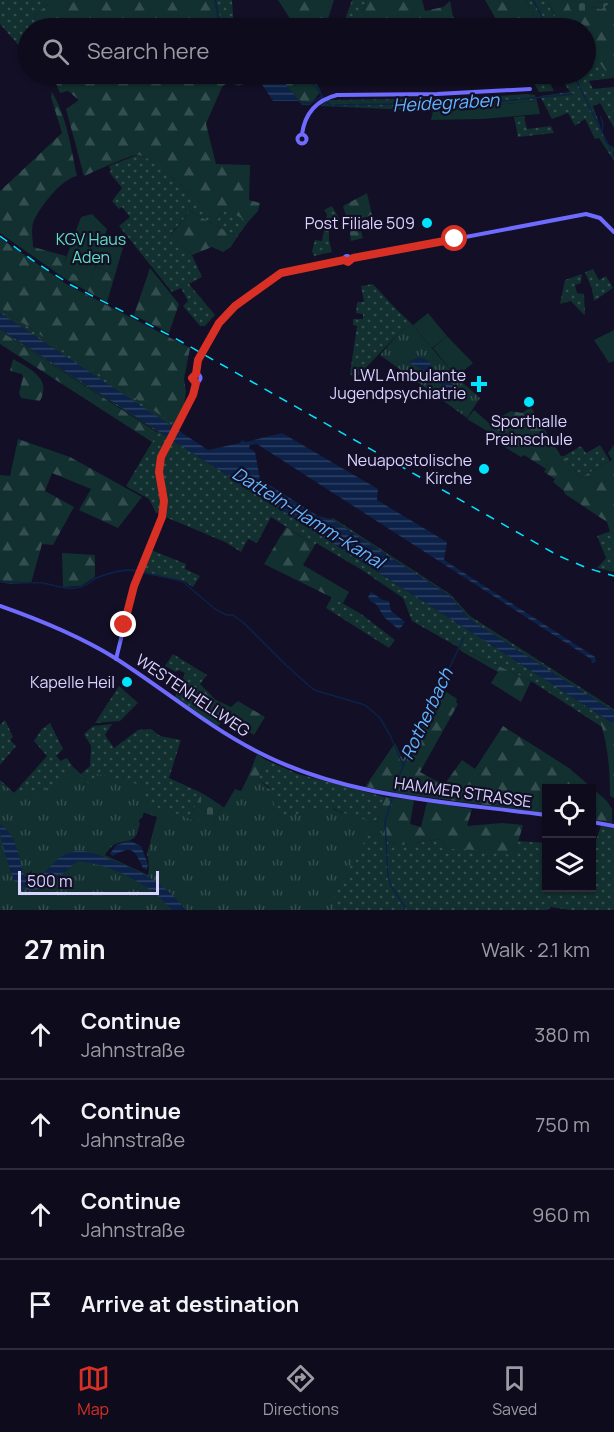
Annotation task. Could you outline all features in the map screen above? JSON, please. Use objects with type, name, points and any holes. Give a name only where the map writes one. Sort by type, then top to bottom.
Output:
[{"type":"main road","points":[[302,134],[309,114],[322,101],[346,94],[437,94],[530,88]]},
{"type":"main road","points":[[116,659],[134,586],[162,517],[164,501],[159,467],[169,440],[193,395],[196,383],[200,381],[201,378],[196,374],[197,364],[226,313],[281,273],[344,260],[347,256],[351,259],[586,214],[600,218],[614,232]]},
{"type":"main road","name":"WESTENHELLWEG","points":[[0,606],[69,632],[116,659],[221,731],[258,752],[312,775],[377,792]]},
{"type":"main road","name":"HAMMER STRASSE","points":[[377,792],[542,814]]},
{"type":"main road","points":[[596,823],[614,826]]},
{"type":"green space","points":[[0,0],[53,0],[34,18],[18,18],[18,45],[0,24]]},
{"type":"green space","points":[[53,0],[216,0],[220,18],[34,18]]},
{"type":"green space","points":[[216,0],[232,0],[233,18],[220,18]]},
{"type":"green space","points":[[278,0],[334,0],[328,18],[290,18]]},
{"type":"green space","points":[[352,0],[366,0],[362,18],[346,18]]},
{"type":"green space","points":[[366,0],[422,0],[425,11],[443,7],[450,1],[454,18],[362,18]]},
{"type":"green space","points":[[485,0],[526,0],[535,18],[495,18]]},
{"type":"green space","points":[[526,0],[554,0],[555,6],[548,4],[557,18],[535,18]]},
{"type":"green space","points":[[554,0],[567,0],[571,10],[592,7],[601,9],[614,1],[614,78],[610,77],[599,62],[596,64],[596,18],[557,18],[547,2],[554,5]]},
{"type":"green space","points":[[567,0],[614,1],[601,9],[592,7],[578,18],[571,10]]},
{"type":"green space","points":[[599,61],[613,78],[596,80],[596,64]]},
{"type":"green space","points":[[56,84],[226,84],[222,87],[206,124],[216,164],[250,165],[249,200],[260,203],[258,211],[248,222],[224,208],[218,219],[155,163],[137,155],[84,176],[66,109],[79,100],[68,91],[60,93]]},
{"type":"green space","points":[[286,84],[316,84],[321,91],[310,105],[302,105]]},
{"type":"green space","points":[[535,84],[550,84],[554,91],[539,92]]},
{"type":"green space","points":[[565,84],[590,84],[593,89],[614,87],[614,128],[600,103],[593,106],[606,143],[614,148],[614,161],[599,138],[595,139],[585,119],[575,126],[568,113],[552,119],[540,96],[570,92]]},
{"type":"green space","points":[[52,92],[65,122],[77,176],[64,182],[40,210],[32,226],[33,247],[66,256],[63,269],[90,280],[96,266],[115,275],[107,302],[67,280],[0,233],[0,191],[62,133],[51,97]]},
{"type":"green space","points":[[535,95],[537,101],[433,111],[321,106],[327,100],[469,98]]},
{"type":"green space","points":[[537,101],[540,114],[483,119],[431,120],[433,111]]},
{"type":"green space","points":[[524,116],[527,129],[551,126],[554,133],[518,137],[514,117]]},
{"type":"green space","points":[[137,155],[159,165],[218,219],[224,207],[248,222],[237,237],[190,211],[171,234],[192,255],[202,277],[189,284],[215,315],[205,326],[200,326],[183,306],[188,301],[181,288],[172,292],[119,226],[130,217],[122,207],[119,209],[112,201],[122,188],[109,172],[111,171],[109,166]]},
{"type":"green space","points":[[367,193],[372,215],[358,220],[363,238],[351,241],[343,206]]},
{"type":"green space","points":[[332,206],[340,220],[329,228],[332,252],[314,256],[312,251],[315,240],[322,241],[327,214],[324,210]]},
{"type":"green space","points":[[190,211],[237,237],[231,247],[223,252],[212,247],[192,255],[171,235]]},
{"type":"green space","name":"KGV Haus Aden","points":[[92,214],[107,229],[105,235],[123,248],[115,275],[96,266],[90,281],[62,269],[81,217]]},
{"type":"green space","points":[[0,238],[66,284],[190,348],[184,379],[186,392],[184,405],[174,424],[0,308]]},
{"type":"green space","points":[[150,268],[179,304],[169,333],[134,315]]},
{"type":"green space","points":[[593,269],[599,280],[606,276],[613,288],[594,301],[585,272]]},
{"type":"green space","points":[[582,274],[581,283],[575,285],[577,293],[584,294],[584,315],[571,301],[560,304],[565,280]]},
{"type":"green space","points":[[373,284],[412,324],[399,333],[356,378],[350,374],[357,326],[353,325],[353,319],[363,319],[363,314],[356,313],[357,302],[364,302],[361,286]]},
{"type":"green space","points":[[0,308],[163,416],[178,427],[176,430],[0,313]]},
{"type":"green space","points":[[428,313],[447,336],[432,348],[413,325]]},
{"type":"green space","points":[[412,324],[456,377],[480,398],[467,418],[380,355],[399,333]]},
{"type":"green space","points":[[0,329],[614,724],[614,728],[600,719],[602,727],[531,681],[458,647],[412,621],[403,598],[362,570],[316,543],[315,545],[271,517],[257,543],[248,539],[241,552],[225,542],[163,516],[165,496],[162,470],[171,441],[167,439],[157,463],[161,506],[160,512],[156,513],[149,499],[126,486],[158,432]]},
{"type":"green space","points":[[614,330],[614,361],[609,363],[594,340]]},
{"type":"green space","points":[[0,331],[158,433],[152,442],[0,344]]},
{"type":"green space","points":[[447,336],[473,363],[456,377],[433,348]]},
{"type":"green space","points":[[13,359],[38,376],[43,387],[40,401],[21,398],[19,393],[23,377],[22,374],[10,371]]},
{"type":"green space","points":[[531,407],[561,456],[564,456],[580,478],[612,460],[608,453],[614,445],[614,530],[610,532],[607,522],[565,494],[553,482],[555,479],[544,472],[546,469],[485,435],[487,431],[467,419],[474,410],[490,424],[511,411],[522,413]]},
{"type":"green space","points":[[18,439],[70,457],[142,497],[118,528],[79,510],[91,489],[52,473],[45,491],[74,507],[53,545],[42,544],[31,583],[10,584],[0,582],[0,475],[10,476]]},
{"type":"green space","points":[[600,445],[610,461],[580,478],[564,456],[581,446],[586,453]]},
{"type":"green space","points":[[333,518],[450,594],[470,616],[614,709],[614,712],[469,619],[450,596],[331,519]]},
{"type":"green space","points":[[286,527],[315,545],[303,565],[349,592],[343,603],[264,564]]},
{"type":"green space","points":[[614,530],[614,572],[597,568],[606,558],[597,536]]},
{"type":"green space","points":[[151,550],[186,564],[185,569],[200,576],[193,587],[184,581],[141,573]]},
{"type":"green space","points":[[62,553],[95,555],[95,577],[81,586],[63,587]]},
{"type":"green space","points":[[332,597],[361,614],[395,640],[389,648],[326,608]]},
{"type":"green space","points":[[458,647],[531,681],[521,702],[491,683],[498,672],[461,651]]},
{"type":"green space","points":[[173,654],[207,675],[200,684],[204,688],[192,709],[175,697],[185,673],[178,670],[176,672],[165,666]]},
{"type":"green space","points":[[119,686],[138,703],[120,721],[95,723]]},
{"type":"green space","points":[[204,688],[216,700],[231,707],[238,701],[265,717],[254,735],[224,717],[218,727],[192,709]]},
{"type":"green space","points":[[442,689],[457,699],[458,704],[420,772],[444,785],[462,760],[475,769],[503,726],[569,768],[587,784],[542,784],[542,812],[365,787],[395,743],[403,760],[434,695]]},
{"type":"green space","points":[[599,718],[614,728],[614,798],[610,796],[608,757]]},
{"type":"green space","points":[[5,720],[13,737],[10,740],[16,746],[0,765],[0,725]]},
{"type":"green space","points":[[50,723],[63,749],[56,756],[61,761],[67,758],[81,774],[90,766],[91,746],[84,734],[93,726],[112,724],[105,735],[114,748],[138,730],[151,729],[160,736],[181,740],[169,778],[202,793],[189,818],[211,827],[270,788],[258,779],[266,760],[298,774],[385,797],[377,823],[355,818],[332,808],[365,834],[402,845],[441,839],[447,849],[517,846],[518,841],[542,843],[542,892],[596,892],[596,840],[601,826],[614,828],[614,910],[570,910],[551,907],[547,910],[186,910],[151,868],[147,854],[157,817],[142,812],[134,837],[0,824],[0,780],[14,793],[47,756],[34,741],[42,729]]},
{"type":"green space","points":[[257,754],[266,760],[258,779],[276,800],[275,820],[266,837],[228,842],[213,832],[211,827],[222,806],[248,826],[271,814],[268,808],[242,793]]},
{"type":"green space","points":[[75,769],[90,785],[97,774],[145,786],[142,799],[157,808],[154,816],[144,812],[142,818],[138,820],[140,824],[134,838],[112,846],[105,855],[148,875],[148,853],[160,807],[192,820],[199,819],[214,825],[235,789],[241,791],[249,775],[268,793],[278,817],[327,809],[339,811],[345,817],[385,826],[381,835],[370,831],[334,896],[334,910],[0,910],[0,781],[13,793],[16,792],[21,796],[29,792],[37,795]]},
{"type":"green space","points":[[596,791],[612,809],[612,823],[596,820]]},
{"type":"green space","points":[[202,793],[222,806],[211,827],[189,818]]},
{"type":"green space","points":[[385,797],[414,800],[410,824],[421,827],[427,802],[472,809],[467,826],[502,823],[523,825],[517,846],[511,855],[447,849],[441,839],[402,845],[312,820],[314,808],[322,808],[377,823]]},
{"type":"water","points":[[262,84],[286,84],[299,101],[273,101]]},
{"type":"water","name":"Datteln-Hamm-Kanal","points":[[0,313],[208,450],[240,443],[242,440],[246,442],[282,433],[378,489],[377,500],[447,542],[444,560],[595,657],[596,662],[592,663],[591,659],[257,444],[250,445],[249,448],[255,452],[260,479],[318,516],[331,519],[450,596],[469,619],[614,712],[614,724],[0,329]]},
{"type":"water","points":[[419,357],[428,360],[438,375],[459,390],[457,395],[452,395],[427,372],[408,362]]},
{"type":"water","points":[[371,592],[389,601],[391,611],[405,622],[399,630],[384,617],[376,604],[370,601],[368,597]]},
{"type":"water","points":[[0,824],[14,841],[24,876],[30,880],[35,879],[68,853],[90,852],[150,878],[178,900],[186,910],[172,910],[142,884],[117,871],[78,861],[47,885],[34,890],[25,888],[14,881],[3,846]]},
{"type":"water","points":[[130,841],[141,846],[148,864],[147,870],[143,868],[132,851],[125,850],[113,856],[110,854],[116,845]]},
{"type":"waterway","name":"Heidegraben","points":[[215,0],[218,18]]},
{"type":"waterway","points":[[533,0],[543,18]]},
{"type":"waterway","name":"Heidegraben","points":[[314,84],[322,96]]},
{"type":"waterway","points":[[578,84],[611,150]]},
{"type":"waterway","name":"Heidegraben","points":[[299,101],[311,103],[322,96],[331,105],[393,104],[431,108],[573,94]]},
{"type":"waterway","points":[[601,117],[602,131]]},
{"type":"waterway","points":[[613,152],[614,156]]},
{"type":"waterway","points":[[0,581],[43,583],[75,588],[111,573],[127,570],[138,571]]},
{"type":"waterway","points":[[142,572],[182,581],[215,609],[226,615],[233,615],[314,690],[365,705],[380,718],[403,765]]},
{"type":"waterway","name":"Rotherbach","points":[[394,793],[400,773],[464,637]]},
{"type":"waterway","name":"Rotherbach","points":[[393,797],[385,821],[388,877],[391,886],[405,907],[404,910]]},
{"type":"railway","points":[[0,236],[71,285],[173,337],[559,556],[614,576]]},
{"type":"place","name":"Post Filiale 509","points":[[427,223]]},
{"type":"place","name":"LWL Ambulante Jugendpsychiatrie","points":[[479,384]]},
{"type":"place","name":"Sporthalle Preinschule","points":[[529,402]]},
{"type":"place","name":"Neuapostolische Kirche","points":[[484,469]]},
{"type":"place","name":"Kapelle Heil","points":[[127,682]]},
{"type":"route","points":[[124,625],[134,586],[164,509],[159,476],[161,457],[195,390],[196,383],[192,378],[196,374],[198,360],[226,313],[284,272],[344,260],[348,262],[353,258],[455,239]]}]
